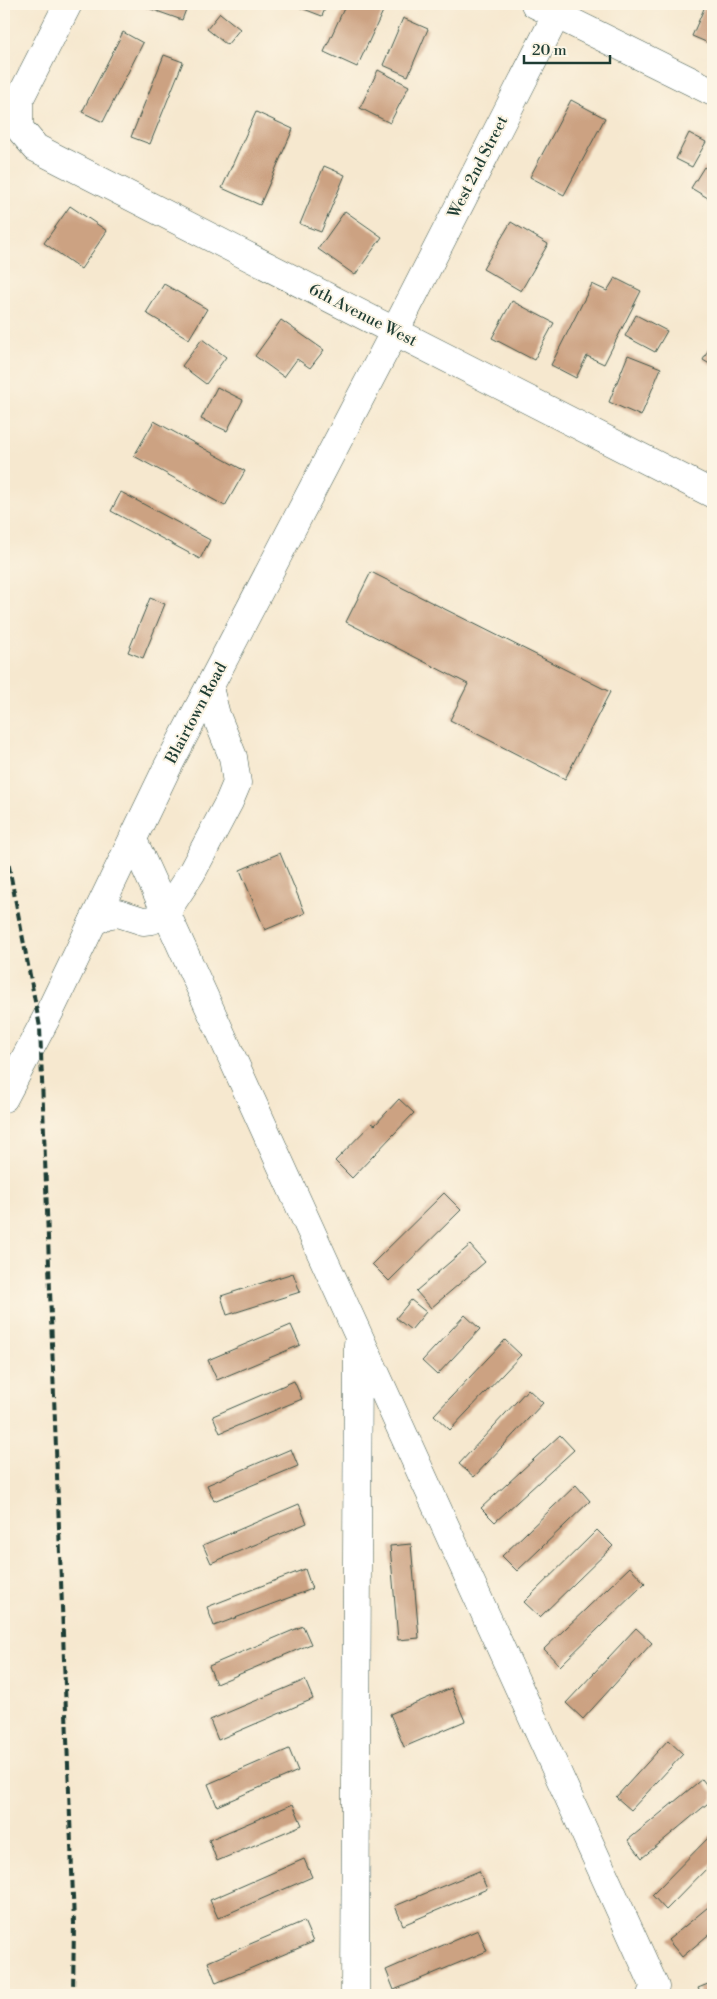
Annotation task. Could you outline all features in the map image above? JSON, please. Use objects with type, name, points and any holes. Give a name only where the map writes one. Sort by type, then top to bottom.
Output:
[{"type":"street","name":"6th Avenue West","points":[[68,4],[19,100],[19,128],[36,148],[713,494]]},
{"type":"street","points":[[551,7],[713,92]]},
{"type":"street","name":"West 2nd Street","points":[[395,331],[551,7]]},
{"type":"street","name":"Blairtown Road","points":[[4,1098],[168,768],[395,331]]},
{"type":"street","points":[[92,922],[106,915],[118,912],[143,921],[152,920],[166,912],[211,837],[229,802],[237,783],[233,758],[216,715],[209,688]]},
{"type":"street","points":[[133,840],[655,1987],[651,1995]]},
{"type":"street","points":[[355,1995],[358,1335]]},
{"type":"building","points":[[137,4],[188,4],[182,20]]},
{"type":"building","points":[[291,4],[327,4],[322,16]]},
{"type":"building","points":[[346,4],[379,4],[385,7],[357,67],[324,52]]},
{"type":"building","points":[[706,4],[713,4],[713,45],[692,36]]},
{"type":"building","points":[[220,13],[240,29],[227,45],[207,29]]},
{"type":"building","points":[[403,18],[428,29],[408,76],[383,65]]},
{"type":"building","points":[[123,32],[143,43],[103,122],[82,112]]},
{"type":"building","points":[[164,55],[183,62],[150,144],[131,137]]},
{"type":"building","points":[[378,70],[409,86],[390,123],[360,108]]},
{"type":"building","points":[[571,100],[605,118],[564,195],[530,177]]},
{"type":"building","points":[[256,112],[293,129],[260,205],[222,188]]},
{"type":"building","points":[[689,133],[706,142],[692,167],[676,159]]},
{"type":"building","points":[[324,166],[345,175],[321,232],[300,224]]},
{"type":"building","points":[[704,167],[713,173],[713,201],[691,188]]},
{"type":"building","points":[[70,206],[107,231],[81,269],[44,243]]},
{"type":"building","points":[[345,211],[382,237],[355,275],[318,249]]},
{"type":"building","points":[[511,222],[548,244],[521,291],[483,269]]},
{"type":"building","points":[[615,278],[641,291],[604,364],[587,356],[576,378],[551,365],[592,284],[607,291]]},
{"type":"building","points":[[164,284],[207,309],[189,339],[146,313]]},
{"type":"building","points":[[512,301],[554,323],[534,360],[492,338]]},
{"type":"building","points":[[636,315],[667,331],[655,352],[625,336]]},
{"type":"building","points":[[281,320],[324,350],[310,368],[297,359],[284,377],[255,356]]},
{"type":"building","points":[[202,339],[226,357],[206,384],[182,366]]},
{"type":"building","points":[[713,341],[713,366],[703,360]]},
{"type":"building","points":[[628,355],[661,368],[641,416],[609,402]]},
{"type":"building","points":[[217,387],[243,400],[227,431],[201,419]]},
{"type":"building","points":[[154,421],[245,471],[225,506],[134,456]]},
{"type":"building","points":[[121,492],[210,540],[200,559],[111,511]]},
{"type":"building","points":[[371,572],[610,692],[565,779],[450,720],[468,684],[346,622]]},
{"type":"building","points":[[150,598],[165,604],[143,658],[128,652]]},
{"type":"building","points":[[280,853],[305,913],[265,930],[240,870]]},
{"type":"building","points":[[399,1099],[414,1113],[352,1178],[335,1161],[372,1123],[375,1125]]},
{"type":"building","points":[[444,1193],[461,1210],[389,1281],[372,1264]]},
{"type":"building","points":[[470,1245],[485,1262],[431,1308],[416,1291]]},
{"type":"building","points":[[293,1273],[300,1292],[227,1315],[221,1296]]},
{"type":"building","points":[[411,1300],[426,1312],[411,1330],[396,1318]]},
{"type":"building","points":[[465,1315],[480,1329],[437,1375],[422,1361]]},
{"type":"building","points":[[291,1325],[300,1345],[217,1380],[208,1360]]},
{"type":"building","points":[[505,1340],[521,1355],[450,1430],[434,1415]]},
{"type":"building","points":[[294,1381],[302,1399],[220,1433],[213,1416]]},
{"type":"building","points":[[528,1389],[543,1403],[474,1477],[459,1464]]},
{"type":"building","points":[[560,1435],[574,1450],[495,1522],[481,1508]]},
{"type":"building","points":[[291,1449],[298,1466],[214,1501],[207,1485]]},
{"type":"building","points":[[576,1485],[590,1501],[517,1571],[502,1556]]},
{"type":"building","points":[[299,1504],[307,1523],[211,1563],[203,1545]]},
{"type":"building","points":[[597,1530],[613,1546],[540,1617],[524,1602]]},
{"type":"building","points":[[411,1544],[419,1638],[398,1640],[390,1546]]},
{"type":"building","points":[[630,1567],[645,1583],[560,1666],[544,1649]]},
{"type":"building","points":[[305,1569],[312,1589],[214,1626],[207,1607]]},
{"type":"building","points":[[303,1626],[311,1644],[216,1684],[209,1666]]},
{"type":"building","points":[[636,1628],[652,1643],[583,1719],[566,1703]]},
{"type":"building","points":[[305,1680],[313,1699],[218,1740],[210,1720]]},
{"type":"building","points":[[451,1688],[465,1721],[404,1747],[390,1714]]},
{"type":"building","points":[[668,1740],[683,1754],[631,1810],[616,1797]]},
{"type":"building","points":[[289,1749],[298,1771],[217,1806],[208,1784]]},
{"type":"building","points":[[702,1779],[713,1793],[713,1799],[642,1858],[628,1840]]},
{"type":"building","points":[[293,1804],[302,1825],[217,1861],[209,1840]]},
{"type":"building","points":[[713,1833],[713,1862],[666,1910],[652,1895]]},
{"type":"building","points":[[304,1859],[312,1877],[218,1918],[210,1900]]},
{"type":"building","points":[[479,1871],[487,1889],[403,1925],[395,1906]]},
{"type":"building","points":[[713,1903],[713,1931],[682,1957],[668,1940]]},
{"type":"building","points":[[304,1921],[313,1942],[216,1983],[208,1962]]},
{"type":"building","points":[[478,1930],[487,1951],[394,1990],[386,1970]]},
{"type":"building","points":[[713,1982],[713,1995],[701,1995],[698,1988]]},
{"type":"building","points":[[479,1990],[481,1995],[466,1995]]},
{"type":"railway","points":[[4,841],[40,1027],[74,1923],[73,1995]]}]
